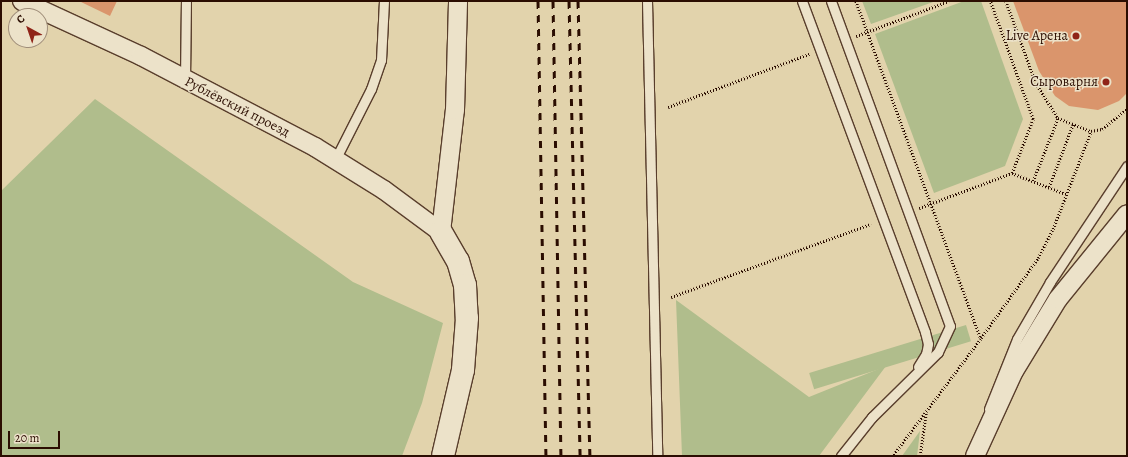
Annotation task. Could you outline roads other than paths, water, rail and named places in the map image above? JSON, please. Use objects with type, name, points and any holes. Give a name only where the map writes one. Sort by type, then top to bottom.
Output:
[{"type":"street","name":"Рублёвский проезд","points":[[22,1],[185,80],[336,158],[441,232]]},
{"type":"street","points":[[443,456],[463,370],[467,318],[465,285],[458,261],[441,232],[455,110],[458,1]]},
{"type":"street","points":[[976,451],[1014,371],[1058,299],[1127,214]]},
{"type":"lane","points":[[185,80],[186,1]]},
{"type":"lane","points":[[336,158],[371,89],[381,60],[384,1]]},
{"type":"lane","points":[[647,1],[657,456]]},
{"type":"lane","points":[[802,1],[928,344],[926,354],[910,380]]},
{"type":"lane","points":[[831,1],[910,211],[950,326],[938,352],[872,416],[841,456]]},
{"type":"lane","points":[[976,451],[994,390],[1017,339],[1050,282],[1127,166]]},
{"type":"railway","points":[[538,1],[546,456]]},
{"type":"railway","points":[[553,1],[561,456]]},
{"type":"railway","points":[[569,1],[580,456]]},
{"type":"railway","points":[[578,1],[590,456]]},
{"type":"place","name":"Live Арена","points":[[1076,36]]},
{"type":"place","name":"Сыроварня","points":[[1106,82]]}]
